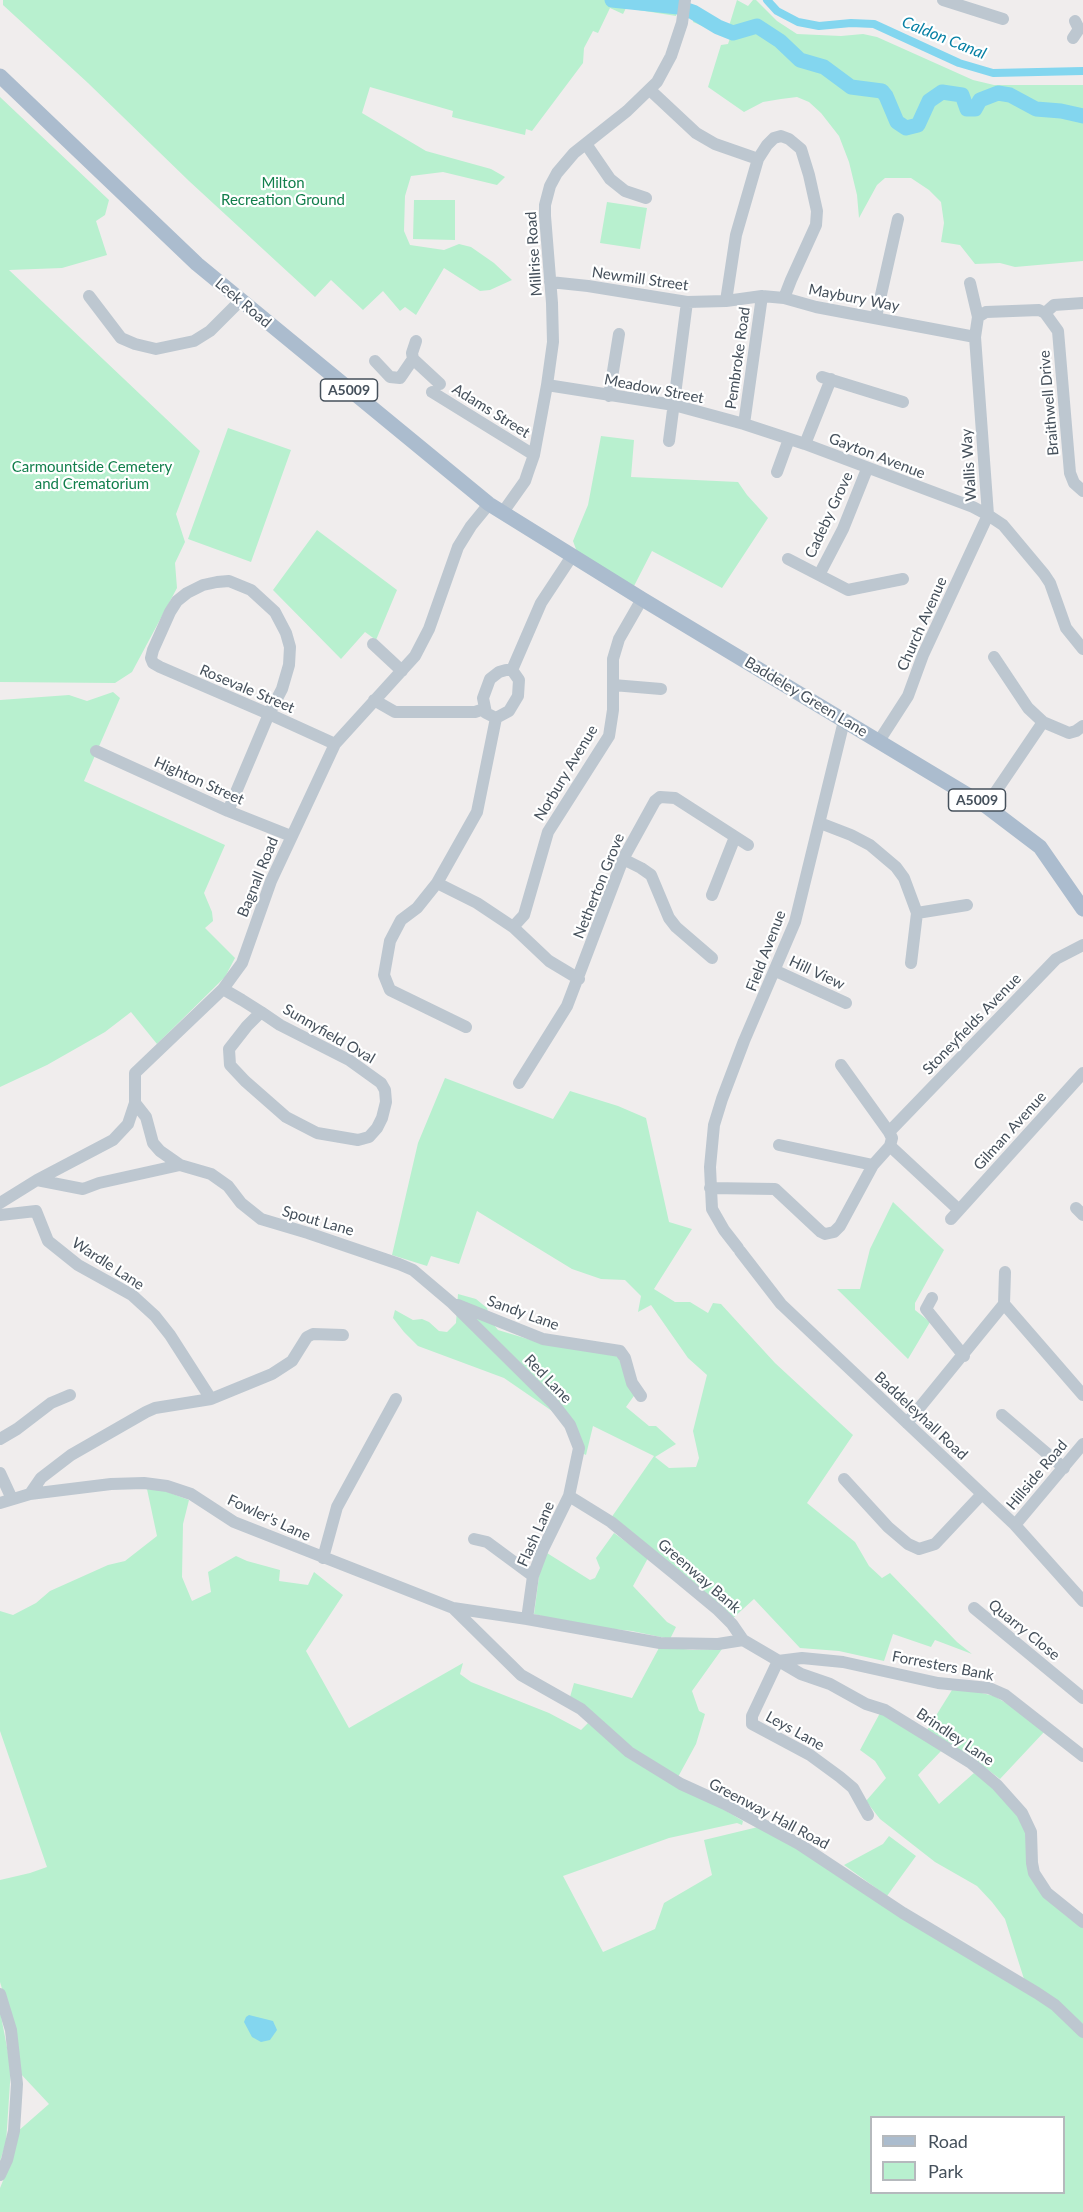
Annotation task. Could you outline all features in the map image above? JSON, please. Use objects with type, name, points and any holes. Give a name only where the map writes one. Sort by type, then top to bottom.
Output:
[{"type":"main road","name":"Leek Road","points":[[0,76],[172,241],[240,301],[489,504],[503,512]]},
{"type":"main road","name":"Baddeley Green Lane","points":[[503,512],[642,599],[986,806],[1040,847],[1081,901]]},
{"type":"street","points":[[943,0],[1003,19]]},
{"type":"street","name":"Millrise Road","points":[[503,512],[525,481],[534,455],[547,385],[553,342],[545,216],[546,198],[550,186],[557,173],[570,158],[650,90],[671,56],[683,17],[685,1]]},
{"type":"street","points":[[650,90],[696,133],[715,144],[758,159]]},
{"type":"street","points":[[726,301],[736,235],[758,159],[774,138],[781,136],[789,139],[801,149],[817,211],[816,225],[790,279],[784,298]]},
{"type":"street","points":[[586,144],[610,179],[625,191],[646,198]]},
{"type":"street","points":[[876,317],[900,225]]},
{"type":"street","name":"Newmill Street","points":[[550,282],[687,302],[726,301]]},
{"type":"street","name":"Wallis Way","points":[[970,283],[978,317],[975,337],[988,515],[1003,525],[1044,574],[1050,583],[1065,628],[1083,649]]},
{"type":"street","points":[[89,296],[120,338],[156,349],[194,341],[210,331],[240,301]]},
{"type":"street","name":"Maybury Way","points":[[726,301],[762,296],[784,298],[816,307],[975,337]]},
{"type":"street","name":"Pembroke Road","points":[[749,426],[762,296]]},
{"type":"street","points":[[666,436],[674,405],[687,302]]},
{"type":"street","points":[[978,317],[986,312],[1039,310],[1045,313],[1054,305],[1083,303]]},
{"type":"street","name":"Braithwell Drive","points":[[1045,313],[1058,331],[1070,473],[1074,483],[1083,490]]},
{"type":"street","points":[[609,396],[619,334]]},
{"type":"street","points":[[375,361],[390,377],[400,378],[413,359],[412,353],[416,341]]},
{"type":"street","name":"Adams Street","points":[[413,359],[435,388],[534,455]]},
{"type":"street","points":[[805,444],[826,378],[903,402]]},
{"type":"street","name":"Meadow Street","points":[[547,385],[674,405],[749,426]]},
{"type":"street","name":"Gayton Avenue","points":[[749,426],[805,444],[973,507],[988,515]]},
{"type":"street","points":[[777,473],[789,439]]},
{"type":"street","name":"Cadeby Grove","points":[[819,575],[843,529],[867,469]]},
{"type":"street","name":"Bagnall Road","points":[[0,1203],[37,1180],[112,1140],[128,1124],[135,1103],[135,1073],[223,989],[242,963],[258,915],[291,836],[335,744],[415,656],[425,640],[458,547],[489,504]]},
{"type":"street","name":"Church Avenue","points":[[879,741],[909,696],[922,655],[988,515]]},
{"type":"street","points":[[512,670],[541,603],[572,556]]},
{"type":"street","name":"Cadeby Grove","points":[[787,559],[848,590],[903,579]]},
{"type":"street","name":"Rosevale Street","points":[[269,714],[282,690],[289,665],[290,647],[286,633],[275,612],[250,590],[229,581],[203,585],[187,593],[177,601],[170,612],[151,658],[153,663],[335,744]]},
{"type":"street","name":"Norbury Avenue","points":[[513,927],[524,915],[548,832],[609,736],[613,710],[613,658],[619,639],[642,599]]},
{"type":"street","points":[[373,644],[402,671]]},
{"type":"street","points":[[994,657],[1028,708],[1043,722],[1069,733],[1076,732],[1083,726]]},
{"type":"street","points":[[496,718],[486,713],[483,698],[490,679],[499,672],[512,670]]},
{"type":"street","points":[[496,718],[509,711],[519,696],[519,680],[512,670]]},
{"type":"street","points":[[613,685],[661,689]]},
{"type":"street","points":[[374,700],[395,712],[475,712],[484,709]]},
{"type":"street","points":[[228,811],[269,714]]},
{"type":"street","points":[[466,1027],[390,990],[384,975],[390,940],[401,921],[417,908],[437,883],[477,812],[496,718]]},
{"type":"street","name":"Field Avenue","points":[[710,1188],[714,1125],[744,1041],[776,971],[795,922],[844,721]]},
{"type":"street","points":[[986,806],[1043,722]]},
{"type":"street","name":"Highton Street","points":[[96,751],[228,811],[291,836]]},
{"type":"street","name":"Netherton Grove","points":[[519,1083],[567,1006],[623,859],[651,806],[660,797],[675,798],[735,837]]},
{"type":"street","points":[[820,823],[851,835],[886,858],[904,878],[917,913],[908,948],[911,963]]},
{"type":"street","points":[[712,895],[735,837],[748,845]]},
{"type":"street","points":[[623,859],[651,875],[669,918],[676,927],[710,951]]},
{"type":"street","points":[[437,883],[477,903],[513,927],[549,961],[579,979]]},
{"type":"street","points":[[917,913],[967,905]]},
{"type":"street","name":"Stoneyfields Avenue","points":[[889,1132],[1056,959],[1083,945]]},
{"type":"street","name":"Hill View","points":[[776,971],[846,1003]]},
{"type":"street","name":"Sunnyfield Oval","points":[[223,989],[261,1012],[299,1035],[350,1060],[381,1083],[385,1090],[386,1102],[377,1128],[369,1137],[358,1140],[317,1133],[286,1117],[245,1082],[230,1065],[230,1049],[261,1012]]},
{"type":"street","points":[[710,1188],[776,1189],[825,1234],[834,1232],[840,1226],[873,1165],[890,1146],[892,1138],[841,1065]]},
{"type":"street","name":"Gilman Avenue","points":[[890,1146],[955,1214],[1083,1073]]},
{"type":"street","name":"Spout Lane","points":[[135,1103],[146,1117],[153,1143],[160,1151],[180,1165],[211,1174],[228,1186],[241,1203],[261,1219],[339,1242],[413,1270],[452,1303]]},
{"type":"street","points":[[779,1145],[873,1165]]},
{"type":"street","name":"Spout Lane","points":[[37,1180],[83,1189],[99,1183],[180,1165]]},
{"type":"street","name":"Baddeleyhall Road","points":[[710,1188],[712,1209],[724,1230],[781,1304],[1015,1525],[1083,1601]]},
{"type":"street","name":"Wardle Lane","points":[[0,1215],[36,1211],[48,1241],[78,1266],[132,1295],[155,1316],[170,1335],[211,1399]]},
{"type":"street","points":[[907,1423],[964,1356],[1004,1304],[1005,1272]]},
{"type":"street","points":[[932,1298],[926,1309],[964,1356]]},
{"type":"street","name":"Sandy Lane","points":[[452,1303],[543,1339],[621,1351],[632,1383],[641,1396]]},
{"type":"street","name":"Red Lane","points":[[452,1303],[553,1403],[570,1425],[579,1448],[570,1496]]},
{"type":"street","points":[[1004,1304],[1083,1395]]},
{"type":"street","points":[[30,1494],[41,1478],[71,1455],[146,1412],[155,1408],[211,1399],[272,1374],[292,1361],[307,1337],[314,1334],[342,1335]]},
{"type":"street","points":[[0,1439],[51,1403],[70,1395]]},
{"type":"street","points":[[323,1558],[337,1507],[396,1399]]},
{"type":"street","points":[[1002,1415],[1064,1468]]},
{"type":"street","name":"Hillside Road","points":[[1015,1525],[1083,1444]]},
{"type":"street","points":[[0,1473],[6,1501]]},
{"type":"street","points":[[844,1479],[888,1527],[908,1544],[919,1549],[934,1544],[982,1494]]},
{"type":"street","name":"Fowler's Lane","points":[[6,1501],[30,1494],[111,1484],[144,1483],[167,1486],[191,1494],[234,1522],[453,1608]]},
{"type":"street","name":"Flash Lane","points":[[526,1619],[533,1576],[543,1549],[570,1496]]},
{"type":"street","name":"Greenway Bank","points":[[570,1496],[611,1522],[676,1575],[718,1610],[743,1640]]},
{"type":"street","points":[[474,1539],[487,1542],[533,1576]]},
{"type":"street","points":[[453,1608],[660,1643],[718,1644],[743,1640]]},
{"type":"street","name":"Greenway Hall Road","points":[[453,1608],[521,1675],[581,1709],[629,1752],[681,1784],[725,1804],[799,1844],[903,1913],[1037,1993],[1055,2005],[1083,2032]]},
{"type":"street","name":"Quarry Close","points":[[974,1608],[1083,1698]]},
{"type":"street","name":"Brindley Lane","points":[[743,1640],[801,1674],[830,1684],[866,1704],[885,1710],[939,1742],[988,1778],[1022,1813],[1031,1832],[1034,1873],[1047,1893],[1083,1922]]},
{"type":"street","name":"Forresters Bank","points":[[778,1661],[802,1658],[843,1662],[938,1683],[989,1688],[1005,1695],[1083,1756]]},
{"type":"street","name":"Leys Lane","points":[[778,1661],[752,1716],[752,1724],[810,1755],[840,1777],[853,1788],[868,1815]]},
{"type":"street","points":[[0,1994],[10,2030],[17,2084],[14,2131],[7,2160],[0,2175]]},
{"type":"green space","name":"Milton Recreation Ground","points":[[3,0],[645,0],[679,3],[676,16],[626,8],[623,14],[610,8],[598,33],[593,31],[584,48],[583,63],[532,131],[526,129],[525,135],[452,117],[453,111],[370,87],[362,113],[426,151],[491,169],[505,177],[497,185],[443,172],[411,176],[405,196],[404,231],[410,245],[444,250],[459,244],[471,247],[494,263],[512,280],[490,290],[480,291],[444,268],[416,315],[405,307],[400,311],[383,291],[363,310],[331,280],[315,297],[3,5]]},
{"type":"green space","points":[[737,0],[748,6],[756,0],[777,21],[797,34],[841,36],[863,34],[877,37],[973,80],[994,85],[1083,85],[1083,261],[1015,267],[1000,263],[975,264],[960,245],[941,242],[944,223],[941,202],[929,190],[911,178],[885,178],[877,185],[859,218],[857,195],[849,162],[839,136],[809,102],[797,97],[781,99],[763,102],[744,112],[708,87],[721,45],[728,44],[730,38],[693,22],[695,9],[729,26]]},
{"type":"green space","name":"Carmountside Cemetery and Crematorium","points":[[0,97],[109,200],[105,215],[96,221],[107,255],[62,268],[9,270],[200,451],[176,514],[185,542],[175,563],[177,588],[132,672],[115,683],[0,682]]},
{"type":"green space","points":[[414,200],[455,200],[455,240],[413,239]]},
{"type":"green space","points":[[607,202],[647,208],[640,249],[600,243]]},
{"type":"green space","points":[[228,428],[291,450],[251,562],[188,539]]},
{"type":"green space","points":[[601,436],[634,440],[631,477],[738,482],[768,518],[722,588],[652,551],[634,586],[577,552],[573,541],[588,505]]},
{"type":"green space","points":[[317,530],[397,590],[376,640],[365,632],[341,659],[273,590]]},
{"type":"green space","points":[[113,692],[120,698],[84,781],[225,845],[204,893],[212,912],[213,921],[205,928],[235,958],[225,977],[157,1044],[131,1012],[105,1032],[47,1065],[0,1087],[0,700],[69,695],[87,701]]},
{"type":"green space","points":[[445,1078],[553,1119],[570,1091],[618,1106],[646,1118],[669,1222],[692,1229],[654,1289],[675,1302],[690,1302],[708,1313],[713,1303],[721,1304],[775,1363],[853,1435],[807,1503],[855,1542],[869,1566],[882,1578],[890,1573],[957,1642],[972,1654],[935,1640],[931,1647],[893,1634],[884,1661],[839,1651],[800,1648],[754,1599],[732,1619],[611,1518],[654,1456],[593,1426],[586,1455],[582,1453],[580,1438],[552,1411],[504,1378],[418,1346],[404,1332],[393,1318],[395,1310],[413,1320],[422,1319],[439,1331],[447,1332],[456,1323],[458,1294],[476,1299],[487,1308],[490,1320],[498,1330],[541,1343],[617,1355],[636,1393],[626,1407],[649,1426],[656,1426],[676,1444],[655,1457],[669,1468],[696,1467],[699,1458],[693,1431],[707,1375],[688,1358],[651,1305],[638,1312],[641,1296],[625,1280],[601,1279],[572,1269],[477,1211],[459,1264],[431,1256],[427,1266],[392,1255],[418,1143]]},
{"type":"green space","points":[[893,1202],[944,1250],[915,1303],[915,1310],[930,1322],[908,1359],[837,1289],[860,1289],[870,1249]]},
{"type":"green space","points":[[147,1489],[165,1491],[189,1500],[183,1524],[182,1577],[192,1601],[211,1592],[208,1572],[236,1556],[280,1570],[279,1581],[308,1585],[314,1572],[343,1595],[306,1651],[349,1728],[463,1663],[460,1674],[471,1682],[549,1713],[581,1730],[588,1723],[617,1746],[743,1821],[742,1825],[737,1823],[669,1838],[563,1876],[603,1952],[655,1929],[664,1903],[712,1875],[704,1840],[758,1827],[813,1857],[1048,2003],[1083,2035],[1083,2212],[0,2212],[0,2188],[17,2132],[49,2104],[19,2072],[14,2029],[0,1982],[0,1880],[47,1867],[0,1731],[0,1611],[13,1615],[36,1603],[50,1591],[108,1565],[125,1561],[157,1536]]},
{"type":"green space","points":[[614,1533],[648,1558],[633,1586],[667,1622],[676,1627],[670,1639],[632,1631],[576,1625],[534,1614],[540,1569],[547,1553],[590,1580],[595,1578],[600,1568],[596,1558]]},
{"type":"green space","points":[[660,1646],[692,1650],[722,1649],[692,1691],[699,1711],[705,1714],[696,1744],[678,1777],[635,1750],[570,1697],[574,1683],[632,1698]]},
{"type":"green space","points":[[952,1690],[974,1691],[994,1696],[1044,1732],[1000,1779],[975,1760],[927,1730]]},
{"type":"green space","points":[[880,1713],[942,1750],[918,1775],[939,1804],[974,1773],[996,1788],[1018,1814],[1029,1838],[1045,1894],[1065,1915],[1083,1928],[1083,2024],[1051,1997],[1024,1979],[1005,1919],[977,1886],[935,1862],[880,1819],[866,1801],[886,1778],[875,1761],[860,1750]]},
{"type":"green space","points":[[889,1836],[916,1856],[887,1896],[844,1865],[883,1844]]},
{"type":"green space","points":[[0,2011],[11,2068],[6,2143],[0,2161]]},
{"type":"water","points":[[249,2015],[273,2021],[277,2030],[270,2040],[261,2042],[252,2037],[244,2022]]},
{"type":"waterway","points":[[612,0],[678,7],[693,12],[733,33],[757,26],[780,41],[800,60],[824,67],[851,87],[882,91],[897,122],[906,128],[918,125],[929,101],[942,92],[962,95],[967,109],[975,109],[980,100],[998,93],[1010,95],[1036,109],[1083,116]]},
{"type":"waterway","name":"Caldon Canal","points":[[767,0],[777,11],[798,22],[819,26],[851,23],[874,24],[959,63],[993,73],[1083,71]]}]
